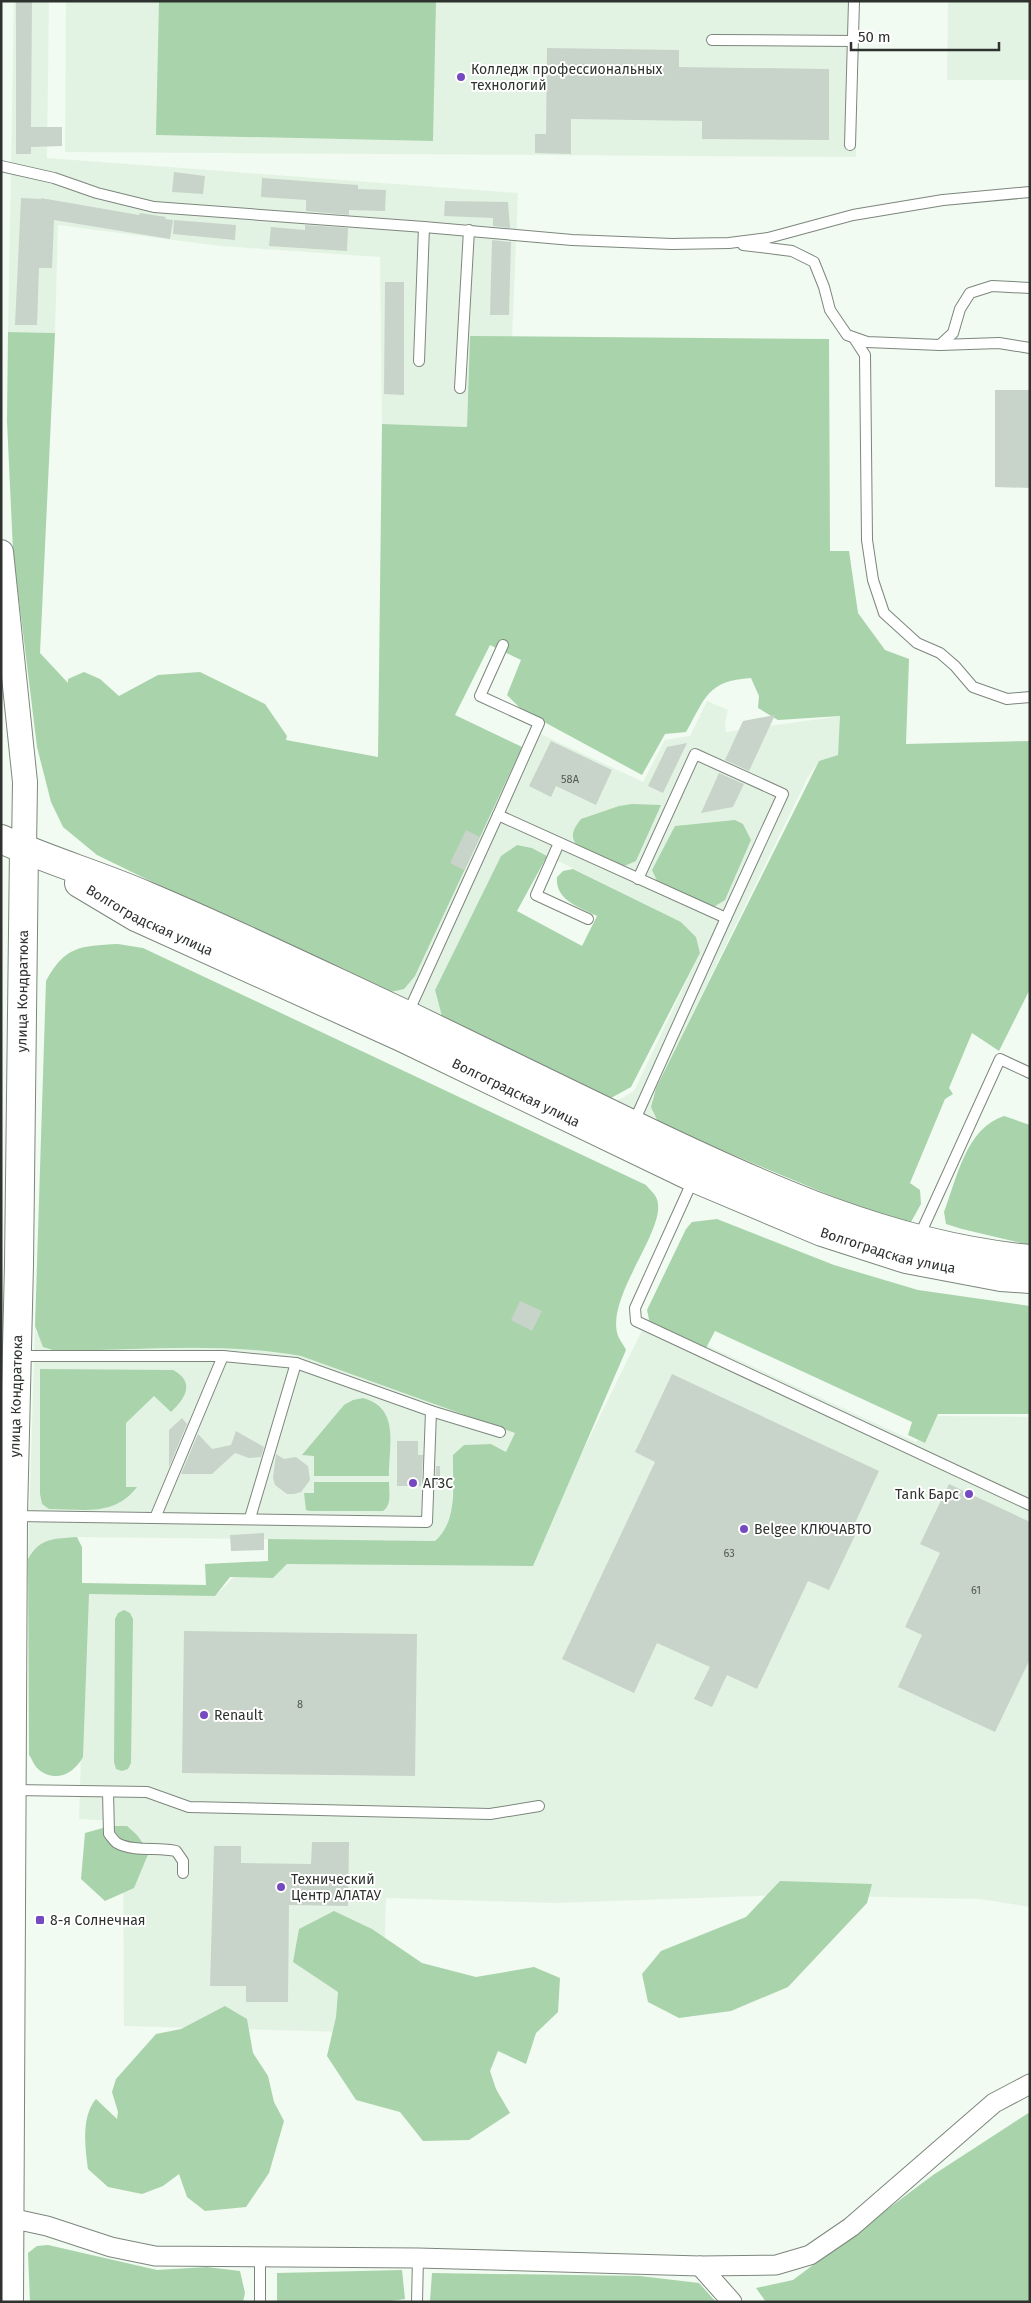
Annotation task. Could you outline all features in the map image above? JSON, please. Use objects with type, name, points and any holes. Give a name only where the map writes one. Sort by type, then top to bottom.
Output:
[{"type":"main road","name":"Волгоградская улица","points":[[13,844],[146,895],[407,1015],[632,1124],[699,1169],[832,1214],[918,1240],[1030,1259]]},
{"type":"main road","name":"Волгоградская улица","points":[[13,844],[136,918],[699,1169],[822,1232],[876,1251],[906,1259],[1030,1279]]},
{"type":"main road","name":"улица Кондратюка","points":[[9,2302],[5,2216],[7,1830],[12,1790],[13,1516],[8,1426],[17,1356],[13,844]]},
{"type":"street","name":"улица Кондратюка","points":[[1,552],[25,782],[13,844]]},
{"type":"street","points":[[5,2216],[111,2247],[155,2256],[418,2258],[700,2266],[776,2265],[810,2255],[851,2227],[994,2104],[1030,2084]]},
{"type":"street","points":[[700,2266],[732,2302]]},
{"type":"lane","points":[[850,145],[854,1]]},
{"type":"lane","points":[[712,40],[853,41]]},
{"type":"lane","points":[[1,166],[54,178],[97,193],[154,206],[469,230],[572,240],[672,244],[730,243],[768,238],[853,215],[943,200],[1030,192]]},
{"type":"lane","points":[[419,361],[424,227]]},
{"type":"lane","points":[[460,388],[469,230]]},
{"type":"lane","points":[[730,243],[792,251],[814,262],[824,287],[830,310],[847,335],[854,338],[867,342],[940,345],[999,344],[1030,348]]},
{"type":"lane","points":[[940,345],[953,333],[960,310],[970,293],[992,286],[1030,288]]},
{"type":"lane","points":[[854,338],[864,355],[867,540],[873,580],[884,613],[918,643],[940,653],[955,666],[972,687],[1007,699],[1030,697]]},
{"type":"lane","points":[[407,1015],[540,723],[480,696],[503,645]]},
{"type":"lane","points":[[632,1124],[783,794],[695,754],[638,879]]},
{"type":"lane","points":[[498,815],[726,918]]},
{"type":"lane","points":[[559,843],[536,895],[588,919]]},
{"type":"lane","points":[[918,1240],[1000,1059],[1030,1073]]},
{"type":"lane","points":[[699,1169],[635,1308],[636,1320],[1030,1506]]},
{"type":"lane","points":[[17,1356],[223,1356],[296,1363],[431,1411],[500,1432]]},
{"type":"lane","points":[[155,1518],[223,1356]]},
{"type":"lane","points":[[250,1518],[296,1363]]},
{"type":"lane","points":[[13,1516],[427,1522],[431,1411]]},
{"type":"lane","points":[[12,1790],[146,1792],[188,1806],[490,1814],[539,1806]]},
{"type":"lane","points":[[108,1792],[109,1834],[117,1843],[138,1848],[164,1848],[176,1851],[183,1861],[183,1873]]},
{"type":"lane","points":[[260,2256],[260,2302]]},
{"type":"lane","points":[[417,2302],[418,2258]]},
{"type":"shaded area","points":[[14,1],[49,1],[47,158],[518,193],[512,339],[470,337],[467,427],[382,424],[380,257],[220,246],[58,225],[55,333],[8,332]]},
{"type":"shaded area","name":"Колледж профессиональных технологий","points":[[66,1],[857,1],[856,157],[65,152]]},
{"type":"shaded area","points":[[948,1],[1030,1],[1030,80],[947,80]]},
{"type":"shaded area","points":[[707,701],[728,710],[725,722],[726,732],[841,716],[838,755],[819,761],[808,777],[656,1088],[652,1098],[659,1124],[615,1102],[634,1091],[700,953],[696,937],[681,922],[532,848],[517,845],[501,856],[435,990],[444,1024],[382,994],[415,976],[530,729],[643,782],[665,740],[690,736]]},
{"type":"shaded area","points":[[648,1318],[916,1442],[938,1416],[1030,1417],[1030,1907],[980,1899],[783,1895],[556,1903],[386,1898],[382,2033],[124,2026],[123,1840],[113,1821],[79,1819],[86,1590],[219,1592],[235,1576],[273,1578],[288,1563],[528,1563]]},
{"type":"shaded area","points":[[35,1326],[36,1333],[273,1351],[301,1356],[515,1432],[507,1452],[491,1444],[464,1445],[453,1455],[452,1514],[445,1532],[435,1541],[77,1537],[33,1550],[28,1559]]},
{"type":"green space","points":[[159,1],[436,1],[433,141],[156,135]]},
{"type":"green space","points":[[8,332],[55,333],[40,653],[68,683],[68,679],[84,672],[100,679],[119,696],[158,675],[200,672],[265,704],[287,736],[286,740],[378,757],[382,424],[467,427],[470,336],[829,339],[830,551],[849,551],[858,613],[885,650],[909,659],[906,744],[1030,741],[1030,989],[999,1051],[972,1033],[949,1088],[953,1094],[945,1099],[910,1183],[920,1190],[921,1204],[911,1222],[899,1224],[659,1124],[651,1107],[656,1088],[819,761],[838,755],[840,716],[778,720],[758,708],[759,696],[751,678],[725,683],[716,687],[704,700],[686,732],[665,734],[642,775],[522,710],[507,695],[521,660],[490,645],[455,715],[522,747],[415,976],[404,989],[382,994],[97,855],[63,827],[51,802],[37,747],[13,551],[7,421]]},
{"type":"green space","points":[[632,804],[661,805],[636,861],[622,867],[576,844],[573,834],[581,819],[619,806]]},
{"type":"green space","points":[[735,820],[743,824],[751,840],[725,900],[712,908],[658,883],[652,870],[675,826]]},
{"type":"green space","points":[[517,845],[532,848],[547,856],[517,911],[582,946],[597,916],[576,906],[560,892],[557,885],[557,877],[563,871],[573,869],[681,922],[696,937],[700,953],[631,1087],[611,1098],[443,1020],[435,990],[501,856]]},
{"type":"green space","points":[[118,944],[143,948],[646,1185],[656,1197],[658,1210],[647,1243],[620,1301],[616,1320],[618,1336],[626,1350],[533,1566],[287,1564],[273,1578],[230,1577],[215,1596],[89,1594],[83,1757],[69,1772],[57,1776],[43,1773],[37,1768],[29,1755],[28,1559],[43,1543],[49,1540],[77,1537],[82,1547],[82,1583],[206,1585],[205,1564],[268,1561],[268,1539],[435,1541],[448,1523],[451,1512],[453,1501],[453,1455],[464,1445],[491,1444],[506,1452],[515,1433],[301,1356],[240,1349],[148,1348],[56,1351],[43,1347],[35,1326],[46,981],[53,969],[67,954],[84,947]]},
{"type":"green space","points":[[1004,1116],[1030,1125],[1030,1245],[946,1224],[944,1212],[965,1156],[980,1131],[991,1122]]},
{"type":"green space","points":[[717,1219],[834,1265],[918,1290],[1030,1306],[1030,1414],[938,1414],[925,1443],[908,1435],[912,1422],[715,1331],[706,1348],[650,1324],[647,1310],[686,1229],[692,1222]]},
{"type":"green space","points":[[40,1369],[173,1370],[184,1380],[186,1391],[184,1396],[171,1412],[154,1396],[126,1423],[126,1487],[137,1487],[128,1497],[108,1507],[86,1510],[49,1509],[42,1504],[40,1494]]},
{"type":"green space","points":[[363,1398],[375,1403],[383,1410],[387,1419],[391,1440],[389,1476],[314,1476],[314,1456],[302,1455],[344,1405],[353,1400]]},
{"type":"green space","points":[[314,1482],[389,1482],[389,1502],[383,1511],[306,1510],[304,1493],[314,1493]]},
{"type":"green space","points":[[124,1610],[130,1613],[133,1619],[131,1763],[128,1769],[122,1771],[116,1769],[114,1762],[115,1619],[118,1613]]},
{"type":"green space","points":[[110,1826],[127,1826],[137,1835],[149,1852],[134,1888],[105,1901],[81,1879],[85,1833]]},
{"type":"green space","points":[[780,1881],[872,1884],[867,1903],[788,1987],[731,2011],[679,2018],[648,2002],[642,1974],[661,1951],[746,1917]]},
{"type":"green space","points":[[334,1911],[372,1929],[422,1963],[476,1977],[534,1967],[560,1978],[558,2012],[536,2033],[526,2064],[498,2051],[490,2071],[496,2089],[510,2113],[469,2140],[423,2141],[400,2112],[356,2100],[327,2056],[336,2017],[338,1992],[293,1962],[299,1929]]},
{"type":"green space","points":[[225,2006],[247,2019],[253,2053],[268,2076],[274,2102],[284,2121],[269,2173],[246,2207],[205,2211],[187,2197],[179,2174],[163,2186],[142,2194],[108,2187],[88,2169],[85,2132],[91,2106],[96,2099],[117,2119],[118,2112],[112,2092],[116,2079],[156,2034],[181,2029]]},
{"type":"green space","points":[[1030,2112],[1030,2302],[766,2302],[756,2288],[793,2280],[933,2175]]},
{"type":"green space","points":[[48,2245],[157,2270],[207,2267],[240,2271],[245,2293],[243,2302],[30,2302],[28,2253],[37,2246]]},
{"type":"green space","points":[[402,2270],[405,2299],[384,2302],[277,2302],[277,2273]]},
{"type":"green space","points":[[432,2273],[640,2276],[699,2283],[716,2302],[430,2301]]},
{"type":"building","points":[[16,1],[32,1],[31,127],[62,127],[62,146],[31,147],[31,154],[16,154]]},
{"type":"building","points":[[547,48],[679,50],[679,67],[829,69],[829,140],[702,139],[702,121],[571,119],[571,154],[535,153],[535,134],[546,134]]},
{"type":"building","points":[[174,172],[205,176],[203,194],[172,192]]},
{"type":"building","points":[[262,178],[358,185],[358,189],[386,190],[385,211],[349,210],[349,215],[306,211],[306,200],[261,197]]},
{"type":"building","points":[[21,198],[41,198],[139,215],[140,213],[166,217],[165,219],[173,220],[170,239],[54,220],[52,268],[39,268],[37,325],[15,325]]},
{"type":"building","points":[[445,201],[508,202],[510,228],[493,226],[493,218],[444,216]]},
{"type":"building","points":[[174,220],[236,225],[235,240],[173,234]]},
{"type":"building","points":[[305,225],[348,228],[347,251],[269,246],[271,227],[305,230]]},
{"type":"building","points":[[492,240],[511,242],[509,315],[490,315]]},
{"type":"building","points":[[385,282],[404,282],[404,395],[384,394]]},
{"type":"building","points":[[995,390],[1030,390],[1030,488],[995,487]]},
{"type":"building","points":[[775,715],[749,771],[725,760],[743,721]]},
{"type":"building","points":[[551,741],[612,770],[596,805],[556,786],[551,797],[529,786]]},
{"type":"building","points":[[687,743],[663,793],[648,786],[667,747]]},
{"type":"building","points":[[719,773],[744,784],[733,807],[701,813]]},
{"type":"building","points":[[466,830],[480,837],[464,870],[450,863]]},
{"type":"building","points":[[520,1301],[542,1311],[532,1331],[511,1320]]},
{"type":"building","points":[[672,1374],[879,1471],[855,1523],[860,1525],[829,1590],[808,1581],[757,1689],[727,1675],[712,1707],[694,1699],[710,1667],[657,1643],[634,1693],[562,1659],[655,1462],[635,1452]]},
{"type":"building","points":[[182,1418],[187,1424],[169,1467],[169,1430]]},
{"type":"building","points":[[236,1431],[264,1447],[261,1457],[249,1458],[235,1453],[212,1474],[181,1474],[198,1434],[212,1449],[231,1445]]},
{"type":"building","points":[[397,1441],[418,1441],[418,1455],[423,1455],[421,1486],[397,1486]]},
{"type":"building","points":[[276,1454],[284,1459],[296,1457],[308,1466],[310,1480],[301,1492],[287,1494],[275,1485],[273,1478]]},
{"type":"building","points":[[436,1466],[440,1466],[440,1486],[435,1486]]},
{"type":"building","points":[[949,1484],[1030,1522],[1030,1659],[995,1732],[898,1687],[922,1635],[905,1627],[940,1553],[920,1544]]},
{"type":"building","points":[[264,1533],[264,1550],[231,1551],[230,1535]]},
{"type":"building","points":[[184,1631],[417,1634],[415,1776],[182,1773]]},
{"type":"building","points":[[312,1842],[349,1842],[348,1906],[289,1905],[288,2002],[246,2002],[246,1986],[210,1986],[214,1846],[241,1846],[241,1863],[311,1864]]},
{"type":"place","name":"Колледж профессиональных технологий","points":[[461,77]]},
{"type":"place","name":"АГЗС","points":[[413,1483]]},
{"type":"place","name":"Tank Барс","points":[[969,1494]]},
{"type":"place","name":"Belgee КЛЮЧАВТО","points":[[744,1529]]},
{"type":"place","name":"Renault","points":[[204,1715]]},
{"type":"place","name":"Технический Центр АЛАТАУ","points":[[281,1887]]},
{"type":"place","name":"8-я Солнечная","points":[[40,1920]]}]
